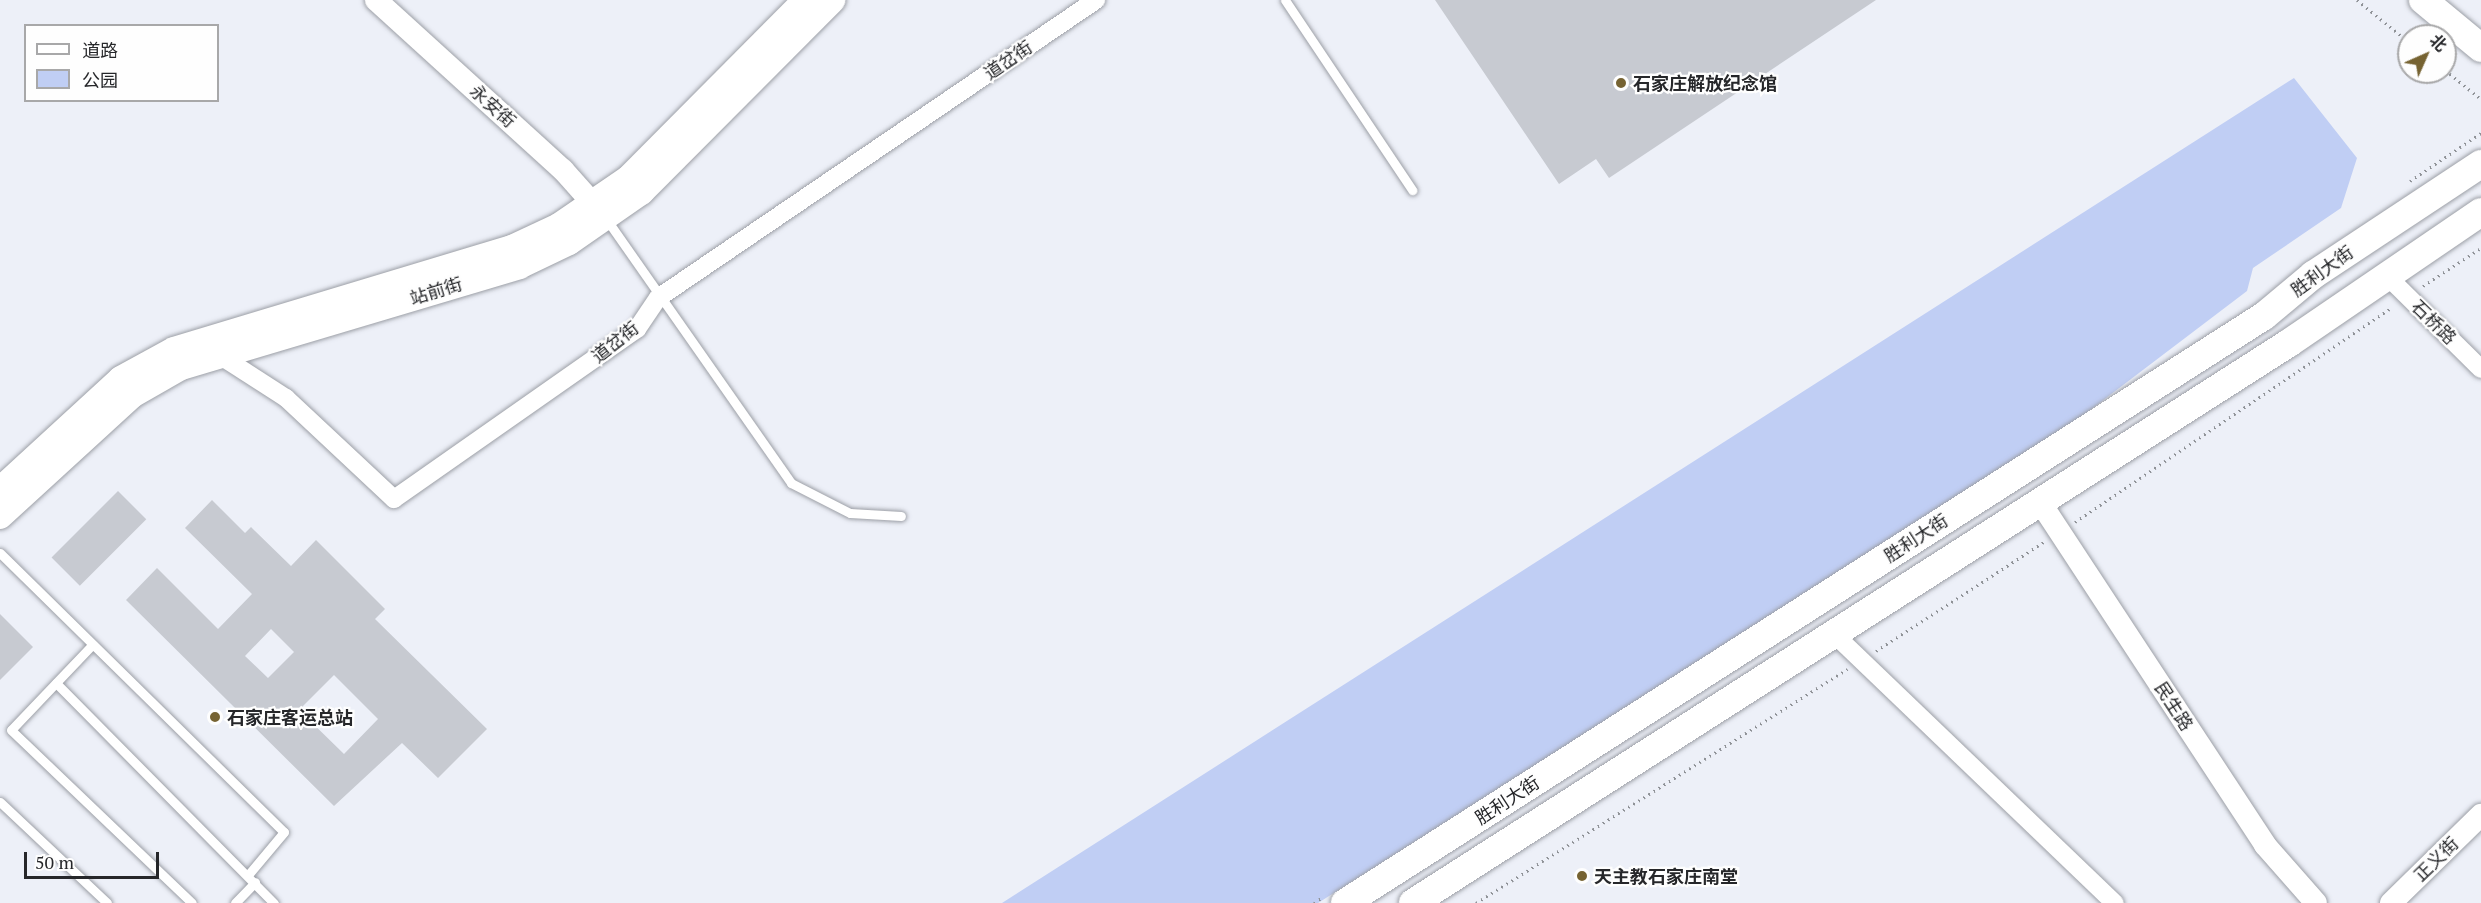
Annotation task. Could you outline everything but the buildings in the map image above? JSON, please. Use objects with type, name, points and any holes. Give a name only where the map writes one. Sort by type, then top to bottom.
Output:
[{"type":"main road","name":"站前街","points":[[599,210],[806,0]]},
{"type":"main road","name":"站前街","points":[[0,490],[121,379],[174,350],[211,347],[513,248],[641,192],[832,0]]},
{"type":"main road","points":[[2423,0],[2481,48]]},
{"type":"main road","name":"胜利大街","points":[[1345,903],[2264,316],[2313,276],[2481,164]]},
{"type":"main road","name":"胜利大街","points":[[1413,903],[2040,502],[2387,276],[2481,212]]},
{"type":"main road","name":"站前街","points":[[0,516],[132,395],[211,347]]},
{"type":"street","name":"永安街","points":[[376,0],[599,210]]},
{"type":"street","name":"道岔街","points":[[211,347],[286,398],[394,499],[637,329],[658,298],[1096,0]]},
{"type":"street","name":"石桥路","points":[[2387,276],[2481,369]]},
{"type":"street","name":"民生路","points":[[2040,502],[2265,844],[2316,903]]},
{"type":"street","points":[[1834,634],[2115,903]]},
{"type":"street","name":"正义街","points":[[2391,903],[2481,815]]},
{"type":"lane","points":[[1285,0],[1412,190]]},
{"type":"lane","points":[[599,210],[658,298],[791,483],[850,513],[901,516]]},
{"type":"lane","points":[[0,554],[284,832],[248,875]]},
{"type":"lane","points":[[92,645],[11,730],[192,903]]},
{"type":"lane","points":[[56,683],[274,903]]},
{"type":"lane","points":[[0,802],[107,903]]},
{"type":"lane","points":[[236,903],[255,882]]},
{"type":"path","points":[[2357,0],[2397,32]]},
{"type":"path","points":[[2457,80],[2481,99]]},
{"type":"path","points":[[1476,903],[1862,660],[2060,532],[2481,248]]},
{"type":"green space","points":[[2294,78],[2357,158],[2341,208],[2253,268],[2247,291],[2052,439],[1318,903],[1002,903]]},
{"type":"place","name":"石家庄解放纪念馆","points":[[1621,83]]},
{"type":"place","name":"石家庄客运总站","points":[[215,717]]},
{"type":"place","name":"天主教石家庄南堂","points":[[1582,876]]}]
